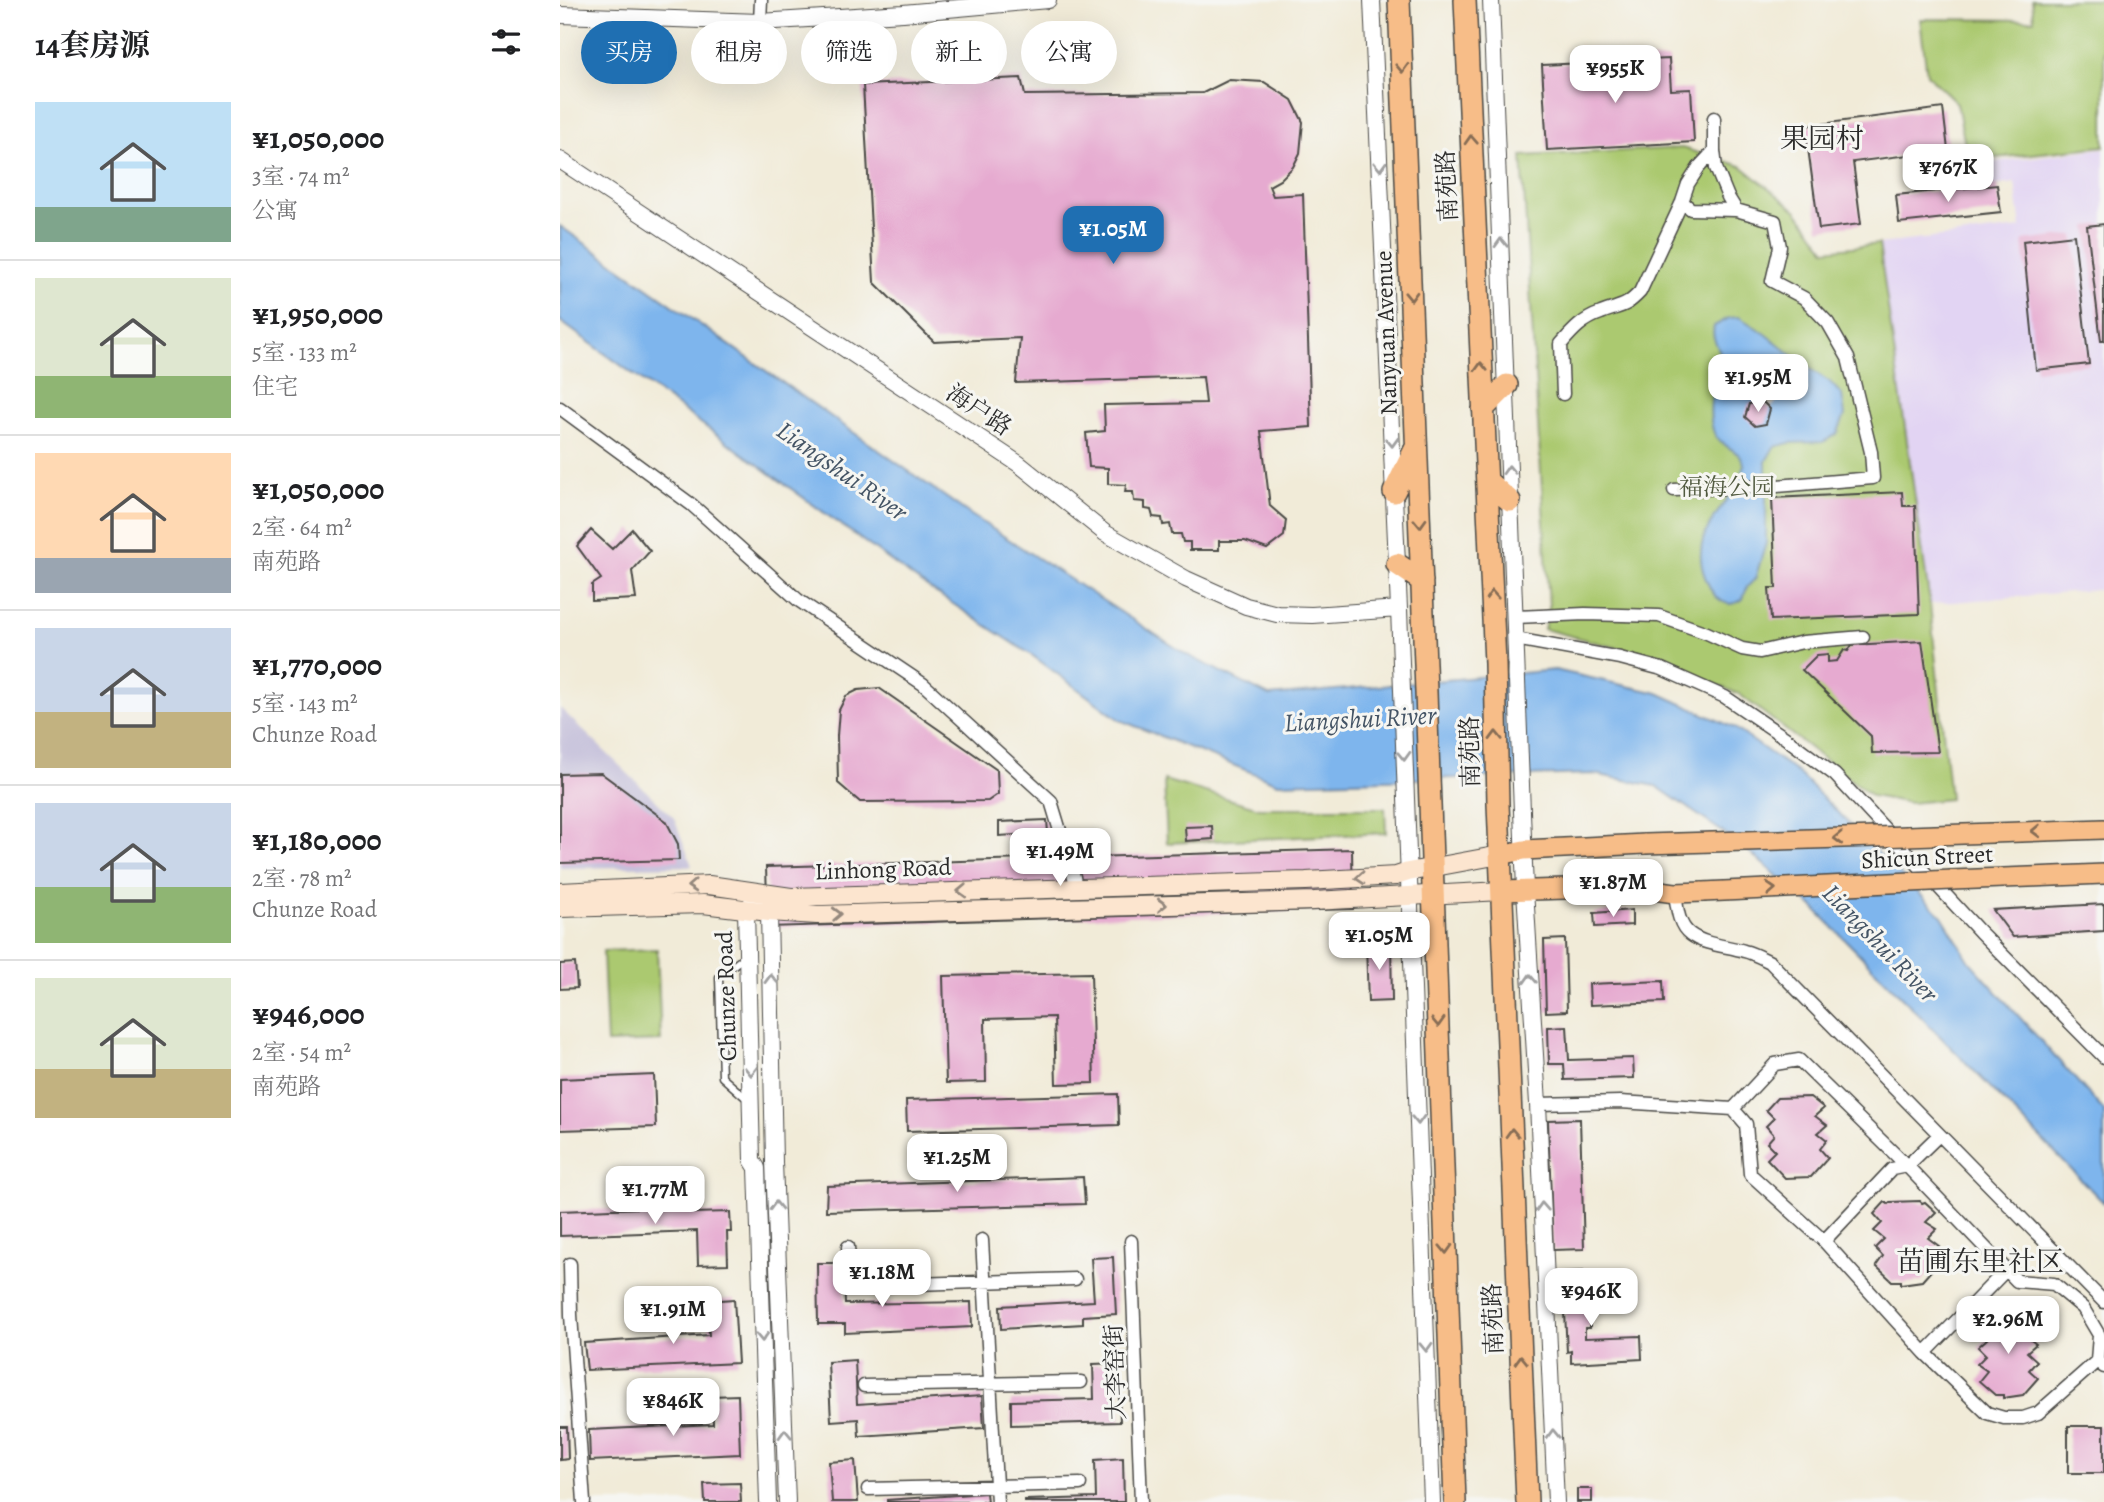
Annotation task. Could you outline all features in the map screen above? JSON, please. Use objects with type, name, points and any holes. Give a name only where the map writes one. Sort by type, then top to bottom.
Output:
[{"type":"highway","name":"Nanyuan Avenue","points":[[1399,0],[1425,664]]},
{"type":"highway","name":"南苑路","points":[[1465,0],[1495,663],[1498,804],[1527,1502]]},
{"type":"highway","points":[[1483,409],[1507,385]]},
{"type":"highway","points":[[1394,492],[1417,445]]},
{"type":"highway","points":[[1487,481],[1510,501]]},
{"type":"highway","points":[[1397,564],[1422,581]]},
{"type":"highway","name":"南苑路","points":[[1425,664],[1455,1502]]},
{"type":"main road","name":"Shicun Street","points":[[1500,855],[1524,850],[1646,844],[2104,829]]},
{"type":"main road","name":"Linhong Road","points":[[560,892],[709,885],[791,897],[1306,881],[1396,876],[1500,855]]},
{"type":"main road","name":"Shicun Street","points":[[1502,891],[1632,887],[1675,893],[2104,874]]},
{"type":"main road","name":"Linhong Road","points":[[560,908],[703,904],[817,915],[1300,902],[1502,891]]},
{"type":"street","points":[[760,21],[761,0]]},
{"type":"street","points":[[776,21],[1048,0]]},
{"type":"street","points":[[1372,0],[1399,610],[1432,1502]]},
{"type":"street","points":[[1491,0],[1525,890],[1538,1104],[1556,1502]]},
{"type":"street","points":[[560,15],[731,21]]},
{"type":"street","points":[[1714,118],[1713,151],[1720,179],[1737,210]]},
{"type":"street","points":[[1563,394],[1560,344],[1577,325],[1600,313],[1629,304],[1640,292],[1693,174],[1713,151]]},
{"type":"street","name":"海户路","points":[[560,160],[1019,464],[1105,533],[1186,579],[1246,606],[1277,614],[1312,615],[1399,610]]},
{"type":"street","points":[[1674,491],[1873,478],[1871,452],[1848,358],[1842,346],[1828,323],[1804,298],[1772,281],[1780,247],[1775,221],[1737,210],[1691,209],[1682,202]]},
{"type":"street","points":[[560,408],[692,505],[798,600],[923,684],[1051,801],[1076,889]]},
{"type":"street","points":[[1514,617],[1585,614],[1659,616],[1742,649],[1760,652],[1803,642],[1863,637]]},
{"type":"street","points":[[1515,639],[1620,658],[1662,669],[1725,698],[1787,739],[1835,775],[1980,932],[2104,1057]]},
{"type":"street","name":"Chunze Road","points":[[768,1502],[757,1168],[752,1160],[746,910],[760,893],[769,912],[774,1162],[787,1502]]},
{"type":"street","points":[[1675,893],[1677,910],[1691,935],[1745,951],[1770,962],[2104,1302]]},
{"type":"street","points":[[1538,1104],[1620,1102],[1734,1109],[1746,1124],[1751,1174],[1825,1241],[1925,1353],[1987,1413],[2004,1418],[2022,1418],[2038,1413],[2101,1364],[2099,1335],[2083,1308],[2054,1284],[2017,1281],[1907,1166],[1799,1060],[1774,1064],[1734,1109]]},
{"type":"street","points":[[1825,1241],[1892,1169],[1907,1166],[1939,1135]]},
{"type":"street","points":[[982,1240],[997,1502]]},
{"type":"street","name":"大李窑街","points":[[1132,1241],[1141,1502]]},
{"type":"street","points":[[848,1247],[851,1286],[1075,1279]]},
{"type":"street","points":[[570,1264],[584,1502]]},
{"type":"street","points":[[1925,1353],[2006,1270]]},
{"type":"street","points":[[864,1386],[1081,1382]]},
{"type":"street","points":[[868,1489],[1080,1484]]},
{"type":"lane","points":[[748,954],[719,977],[722,1077],[751,1103]]},
{"type":"shaded area","points":[[2104,148],[2104,589],[1930,604],[1879,244],[2021,228],[2015,183],[1982,187],[1979,164]]},
{"type":"shaded area","points":[[560,708],[674,818],[692,866],[560,868]]},
{"type":"green space","points":[[2032,0],[2104,0],[2104,146],[1968,161],[1957,103],[1927,74],[1920,19],[2034,20]]},
{"type":"green space","name":"福海公园","points":[[1682,148],[1741,166],[1797,211],[1826,250],[1879,244],[1930,604],[1950,799],[1910,803],[1872,796],[1739,694],[1649,656],[1544,629],[1549,607],[1522,156]]},
{"type":"green space","points":[[1164,780],[1259,808],[1385,808],[1386,833],[1167,843]]},
{"type":"green space","points":[[657,949],[661,1041],[607,1043],[603,951]]},
{"type":"water","name":"Liangshui River","points":[[560,226],[971,515],[1187,655],[1269,696],[1555,670],[1658,693],[1735,728],[1798,773],[1942,916],[1970,962],[2104,1111],[2104,1203],[1813,907],[1740,844],[1656,786],[1594,774],[1278,783],[1120,720],[1033,656],[921,583],[560,321]]},
{"type":"water","points":[[1739,317],[1830,382],[1842,395],[1845,415],[1837,434],[1823,442],[1789,443],[1774,447],[1766,461],[1766,543],[1755,579],[1747,587],[1743,599],[1731,604],[1722,601],[1710,589],[1701,563],[1701,550],[1708,528],[1744,468],[1740,456],[1715,435],[1710,412],[1721,356],[1714,338],[1714,326],[1729,318]]},
{"type":"pier","points":[[1799,361],[1807,367],[1770,409],[1763,402]]},
{"type":"building","points":[[1669,59],[1671,90],[1691,89],[1694,142],[1547,150],[1542,65]]},
{"type":"building","points":[[1021,78],[1025,95],[1203,93],[1229,80],[1264,82],[1292,100],[1303,122],[1300,153],[1293,167],[1280,180],[1269,186],[1273,196],[1303,194],[1311,427],[1261,431],[1270,506],[1286,520],[1284,536],[1267,549],[1245,541],[1219,541],[1219,550],[1190,550],[1190,542],[1183,542],[1181,534],[1172,534],[1170,524],[1163,525],[1162,518],[1153,517],[1151,510],[1145,509],[1145,502],[1134,501],[1133,492],[1125,492],[1126,485],[1108,484],[1108,468],[1089,467],[1086,433],[1105,431],[1104,405],[1206,403],[1203,377],[1016,383],[1020,338],[934,342],[874,282],[863,85],[1007,84],[1007,79]]},
{"type":"building","points":[[1943,108],[1948,150],[1853,162],[1861,224],[1819,229],[1805,126]]},
{"type":"building","points":[[1997,185],[2001,212],[1899,223],[1896,195]]},
{"type":"building","points":[[2104,224],[2104,341],[2101,341],[2087,226]]},
{"type":"building","points":[[2074,235],[2089,364],[2036,370],[2023,241]]},
{"type":"building","points":[[1763,402],[1770,409],[1766,424],[1755,426],[1745,417],[1749,404]]},
{"type":"building","points":[[1902,492],[1903,506],[1915,506],[1919,614],[1771,620],[1769,588],[1776,588],[1772,498]]},
{"type":"building","points":[[632,529],[650,551],[632,571],[636,599],[592,601],[592,585],[601,579],[577,546],[591,530],[612,549]]},
{"type":"building","points":[[1922,641],[1938,752],[1872,753],[1871,736],[1802,670],[1817,655],[1828,654],[1828,662],[1837,661],[1844,650],[1848,651],[1852,645]]},
{"type":"building","points":[[879,688],[997,770],[998,794],[988,801],[860,802],[838,783],[839,710],[846,696],[858,690]]},
{"type":"building","points":[[601,773],[666,821],[678,844],[679,860],[560,863],[560,774]]},
{"type":"building","points":[[1047,820],[1048,833],[999,836],[999,822]]},
{"type":"building","points":[[1212,826],[1213,839],[1186,841],[1185,827]]},
{"type":"building","points":[[1352,849],[1353,909],[768,927],[766,867]]},
{"type":"building","points":[[2104,904],[2104,931],[2013,937],[1993,910]]},
{"type":"building","points":[[1632,910],[1632,925],[1595,927],[1594,913]]},
{"type":"building","points":[[1565,939],[1567,1011],[1546,1012],[1544,940]]},
{"type":"building","points":[[1391,943],[1392,1001],[1368,1002],[1366,944]]},
{"type":"building","points":[[575,963],[577,988],[560,989],[560,964]]},
{"type":"building","points":[[1091,973],[1094,1083],[1056,1084],[1054,1017],[985,1019],[986,1082],[946,1083],[943,976]]},
{"type":"building","points":[[1663,981],[1664,1002],[1590,1005],[1589,984]]},
{"type":"building","points":[[1567,1026],[1569,1060],[1633,1058],[1634,1078],[1565,1080],[1564,1064],[1549,1064],[1548,1027]]},
{"type":"building","points":[[654,1075],[656,1127],[560,1130],[560,1079]]},
{"type":"building","points":[[1118,1094],[1119,1125],[907,1131],[906,1100]]},
{"type":"building","points":[[1810,1097],[1824,1108],[1815,1116],[1827,1125],[1818,1133],[1827,1140],[1820,1149],[1828,1158],[1811,1177],[1785,1178],[1767,1159],[1775,1151],[1767,1143],[1774,1135],[1766,1126],[1774,1118],[1766,1110],[1777,1098]]},
{"type":"building","points":[[1580,1119],[1584,1249],[1553,1250],[1548,1120]]},
{"type":"building","points":[[1083,1177],[1085,1204],[826,1211],[827,1186]]},
{"type":"building","points":[[1920,1201],[1936,1212],[1926,1222],[1937,1229],[1928,1238],[1939,1246],[1930,1254],[1938,1263],[1922,1281],[1901,1284],[1901,1281],[1892,1281],[1876,1266],[1883,1256],[1875,1248],[1884,1239],[1874,1231],[1882,1223],[1874,1214],[1885,1202]]},
{"type":"building","points":[[692,1206],[692,1213],[730,1212],[731,1232],[727,1232],[728,1264],[698,1265],[697,1231],[560,1236],[560,1211]]},
{"type":"building","points":[[1113,1257],[1116,1314],[1083,1316],[1083,1324],[1001,1329],[1000,1306],[1094,1301],[1091,1258]]},
{"type":"building","points":[[817,1263],[843,1263],[845,1304],[971,1302],[972,1327],[845,1333],[845,1324],[818,1324]]},
{"type":"building","points":[[1587,1271],[1590,1328],[1585,1328],[1585,1338],[1641,1336],[1642,1359],[1571,1363],[1571,1351],[1567,1352],[1563,1272]]},
{"type":"building","points":[[734,1299],[738,1363],[587,1370],[584,1343],[709,1335],[707,1301]]},
{"type":"building","points":[[1993,1317],[2027,1318],[2036,1328],[2027,1337],[2036,1344],[2027,1352],[2037,1361],[2029,1370],[2038,1378],[2023,1395],[2003,1398],[2003,1395],[1995,1395],[1979,1381],[1987,1371],[1977,1364],[1986,1355],[1978,1347],[1987,1339],[1978,1330],[1989,1319],[1992,1321]]},
{"type":"building","points":[[855,1360],[857,1404],[982,1396],[984,1428],[859,1436],[858,1419],[831,1421],[828,1362]]},
{"type":"building","points":[[1118,1363],[1120,1422],[1011,1425],[1011,1401],[1094,1399],[1093,1364]]},
{"type":"building","points":[[738,1395],[740,1454],[590,1461],[589,1430],[713,1424],[712,1396]]},
{"type":"building","points":[[2068,1426],[2104,1426],[2104,1473],[2068,1473]]},
{"type":"building","points":[[560,1427],[567,1427],[568,1459],[560,1460]]},
{"type":"building","points":[[1123,1458],[1124,1502],[1025,1502],[1096,1498],[1095,1460]]},
{"type":"building","points":[[855,1460],[858,1502],[832,1502],[829,1462]]},
{"type":"building","points":[[740,1483],[741,1502],[705,1502],[704,1484]]},
{"type":"building","points":[[1577,1489],[1592,1489],[1592,1502],[1577,1502]]},
{"type":"building","points":[[986,1493],[987,1502],[887,1502],[887,1500]]},
{"type":"district","name":"果园村","points":[[1822,139]]},
{"type":"district","name":"苗圃东里社区","points":[[1980,1262]]}]
